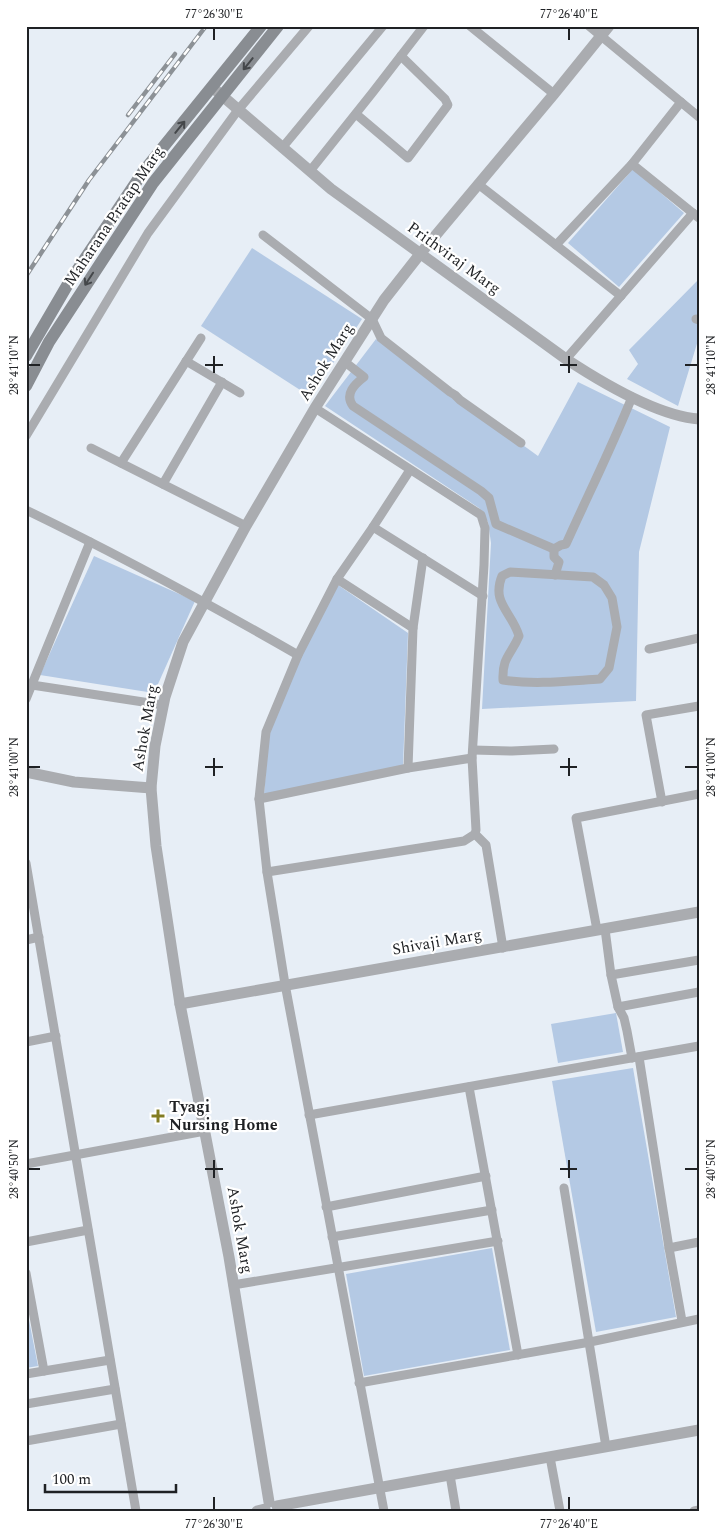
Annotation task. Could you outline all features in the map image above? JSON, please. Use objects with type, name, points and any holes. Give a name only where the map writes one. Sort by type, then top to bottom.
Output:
[{"type":"main road","name":"Maharana Pratap Marg","points":[[26,356],[68,284],[143,172],[262,26]]},
{"type":"main road","name":"Maharana Pratap Marg","points":[[26,386],[49,342],[153,183],[278,26]]},
{"type":"street","points":[[26,436],[148,233],[238,110],[309,26]]},
{"type":"street","points":[[282,148],[383,26]]},
{"type":"street","points":[[310,171],[424,26]]},
{"type":"street","points":[[470,26],[554,94]]},
{"type":"street","points":[[589,26],[699,117]]},
{"type":"street","name":"Ashok Marg","points":[[268,1508],[234,1285],[180,1004],[156,846],[151,788],[156,746],[164,705],[183,642],[246,526],[315,408],[384,300],[609,26]]},
{"type":"street","points":[[356,114],[408,158],[448,105],[445,99],[401,56]]},
{"type":"street","name":"Prithviraj Marg","points":[[212,87],[331,189],[566,359],[599,381],[632,397],[670,413],[699,419]]},
{"type":"street","points":[[556,245],[632,164],[681,102]]},
{"type":"street","points":[[566,359],[696,215],[632,164]]},
{"type":"street","points":[[478,184],[621,296]]},
{"type":"street","points":[[263,235],[372,319],[381,338],[455,394],[460,400],[521,443]]},
{"type":"street","points":[[121,463],[200,338]]},
{"type":"street","points":[[186,361],[240,393]]},
{"type":"street","points":[[345,362],[364,377],[355,384],[350,393],[350,402],[353,406],[481,491],[489,498],[496,524],[554,549]]},
{"type":"street","points":[[163,484],[222,382]]},
{"type":"street","points":[[554,549],[561,544],[566,544],[632,397]]},
{"type":"street","points":[[266,872],[464,841],[475,834],[477,826],[473,754],[483,596],[485,528],[481,515],[315,408]]},
{"type":"street","points":[[91,448],[246,526]]},
{"type":"street","points":[[384,1511],[285,984],[266,872],[259,799],[266,732],[298,655],[336,579],[410,470]]},
{"type":"street","points":[[26,510],[205,602],[298,655]]},
{"type":"street","points":[[373,527],[483,596]]},
{"type":"street","points":[[26,699],[90,542]]},
{"type":"street","points":[[554,549],[554,557],[559,562],[555,575]]},
{"type":"street","points":[[408,768],[413,628],[423,558]]},
{"type":"street","points":[[510,572],[555,575],[593,577],[604,584],[612,598],[617,626],[609,668],[600,679],[547,682],[503,680],[506,656],[519,636],[501,604],[497,586],[502,576],[510,572]]},
{"type":"street","points":[[336,579],[413,628]]},
{"type":"street","points":[[649,649],[699,638]]},
{"type":"street","points":[[32,685],[164,705]]},
{"type":"street","points":[[662,802],[646,715],[699,706]]},
{"type":"street","points":[[259,799],[473,754],[554,749]]},
{"type":"street","points":[[26,772],[74,782],[151,788]]},
{"type":"street","points":[[682,1321],[635,1057],[624,1018],[618,1007],[576,818],[699,794]]},
{"type":"street","points":[[475,834],[486,845],[503,948]]},
{"type":"street","points":[[26,864],[136,1511]]},
{"type":"street","name":"Shivaji Marg","points":[[180,1004],[699,912]]},
{"type":"street","points":[[26,940],[39,937]]},
{"type":"street","points":[[611,976],[699,960]]},
{"type":"street","points":[[618,1007],[699,992]]},
{"type":"street","points":[[26,1042],[56,1036]]},
{"type":"street","points":[[310,1115],[699,1046]]},
{"type":"street","points":[[469,1087],[518,1355]]},
{"type":"street","points":[[26,1164],[205,1131]]},
{"type":"street","points":[[326,1207],[486,1176]]},
{"type":"street","points":[[564,1188],[606,1446]]},
{"type":"street","points":[[332,1237],[492,1210]]},
{"type":"street","points":[[26,1242],[88,1230]]},
{"type":"street","points":[[234,1285],[498,1241]]},
{"type":"street","points":[[668,1248],[699,1242]]},
{"type":"street","points":[[26,1273],[44,1371]]},
{"type":"street","points":[[359,1383],[590,1342],[682,1321],[699,1319]]},
{"type":"street","points":[[26,1374],[110,1360]]},
{"type":"street","points":[[26,1404],[115,1389]]},
{"type":"street","points":[[26,1440],[121,1424]]},
{"type":"street","points":[[268,1508],[699,1430]]},
{"type":"street","points":[[550,1456],[560,1511]]},
{"type":"street","points":[[450,1475],[456,1511]]},
{"type":"street","points":[[694,1511],[699,1510]]},
{"type":"shaded area","points":[[633,169],[684,213],[619,287],[568,243]]},
{"type":"shaded area","points":[[252,248],[362,319],[311,397],[201,326]]},
{"type":"shaded area","points":[[699,279],[699,337],[678,406],[627,379],[638,364],[629,350]]},
{"type":"shaded area","points":[[376,339],[538,456],[578,382],[670,427],[639,552],[636,701],[482,709],[491,543],[488,522],[479,508],[325,406]]},
{"type":"shaded area","points":[[94,556],[195,601],[154,693],[40,675]]},
{"type":"shaded area","points":[[338,585],[408,633],[403,766],[264,794],[269,732],[299,650]]},
{"type":"shaded area","points":[[616,1013],[623,1052],[558,1063],[551,1024]]},
{"type":"shaded area","points":[[633,1068],[676,1317],[596,1332],[552,1081]]},
{"type":"shaded area","points":[[492,1248],[510,1350],[364,1376],[346,1274]]},
{"type":"shaded area","points":[[26,1305],[38,1366],[26,1368]]},
{"type":"railway","points":[[26,276],[89,180],[206,26]]},
{"type":"railway","points":[[128,115],[175,54]]},
{"type":"place","name":"Tyagi Nursing Home","points":[[158,1116]]}]
